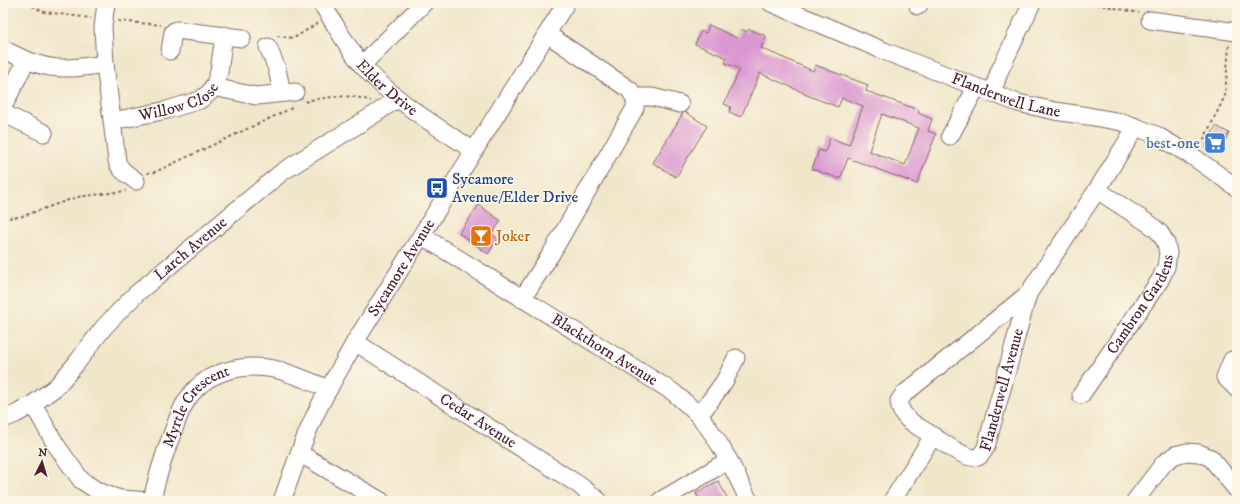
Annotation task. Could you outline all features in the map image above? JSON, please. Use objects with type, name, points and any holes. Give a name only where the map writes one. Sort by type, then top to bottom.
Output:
[{"type":"street","name":"Willow Close","points":[[106,3],[103,27],[105,64],[118,165],[136,181]]},
{"type":"street","points":[[362,65],[424,3]]},
{"type":"street","name":"Sycamore Avenue","points":[[282,501],[299,453],[328,389],[355,342],[566,3]]},
{"type":"street","name":"Flanderwell Lane","points":[[771,3],[884,51],[1018,103],[1055,111],[1122,122],[1136,127],[1156,135],[1195,158],[1237,188]]},
{"type":"street","points":[[950,136],[1000,72],[1032,3]]},
{"type":"street","name":"Elder Drive","points":[[325,9],[362,65],[392,102],[424,118],[474,150]]},
{"type":"street","points":[[1150,20],[1234,32]]},
{"type":"street","points":[[170,52],[173,32],[176,30],[242,38]]},
{"type":"street","points":[[522,299],[551,254],[635,108],[636,102],[630,90],[547,34]]},
{"type":"street","name":"Willow Close","points":[[113,121],[167,110],[200,100],[213,87],[219,72],[224,35]]},
{"type":"street","points":[[270,42],[277,69],[294,99]]},
{"type":"street","points":[[3,49],[26,61],[57,69],[75,69],[105,64]]},
{"type":"street","points":[[3,107],[26,61]]},
{"type":"street","points":[[213,87],[256,96],[294,99]]},
{"type":"street","points":[[634,97],[652,97],[680,104]]},
{"type":"street","name":"Larch Avenue","points":[[3,419],[16,414],[33,404],[56,387],[75,366],[104,327],[136,294],[282,172],[392,102]]},
{"type":"street","points":[[3,113],[44,133]]},
{"type":"street","name":"Flanderwell Avenue","points":[[1028,294],[986,447],[979,456],[972,458],[965,455],[905,417],[901,412],[899,401],[904,394],[1028,294],[1097,190],[1136,127]]},
{"type":"street","name":"Cambron Gardens","points":[[1081,395],[1160,280],[1166,267],[1168,253],[1166,243],[1160,233],[1151,225],[1097,190]]},
{"type":"street","name":"Blackthorn Avenue","points":[[422,236],[673,392],[699,416],[712,432],[729,460],[749,501]]},
{"type":"street","name":"Cedar Avenue","points":[[355,342],[579,485],[599,501]]},
{"type":"street","points":[[699,416],[724,382],[736,358]]},
{"type":"street","points":[[1232,360],[1225,378],[1237,389]]},
{"type":"street","name":"Myrtle Crescent","points":[[151,501],[160,466],[181,409],[196,388],[209,379],[238,367],[256,367],[289,373],[328,389]]},
{"type":"street","points":[[33,404],[56,445],[81,480],[96,490],[108,495],[151,501]]},
{"type":"street","points":[[892,501],[933,436]]},
{"type":"street","points":[[1135,501],[1164,463],[1175,455],[1187,452],[1199,452],[1211,458],[1237,490]]},
{"type":"street","points":[[299,453],[381,501]]},
{"type":"street","points":[[660,501],[729,460]]},
{"type":"path","points":[[1091,3],[1145,14],[1150,20]]},
{"type":"path","points":[[270,42],[294,38],[325,9]]},
{"type":"path","points":[[1195,158],[1225,96],[1234,32]]},
{"type":"path","points":[[3,218],[20,217],[77,196],[126,191],[144,173],[155,172],[294,99],[310,100],[346,95],[392,102]]},
{"type":"building","points":[[709,25],[737,38],[741,29],[747,32],[749,29],[766,36],[761,48],[813,71],[815,65],[868,85],[866,91],[919,110],[918,113],[932,119],[928,131],[936,134],[917,184],[848,158],[840,179],[812,169],[819,150],[825,152],[830,138],[849,145],[863,106],[842,98],[838,107],[804,94],[760,73],[741,117],[729,112],[731,107],[724,104],[740,69],[725,63],[727,58],[695,44],[701,31],[706,33]],"holes":[[[882,114],[919,128],[905,165],[869,151]]]},
{"type":"building","points":[[685,112],[707,126],[676,177],[653,163]]},
{"type":"building","points":[[1216,126],[1229,133],[1219,152],[1206,145]]},
{"type":"building","points":[[479,205],[501,221],[492,234],[498,239],[488,254],[459,233]]},
{"type":"building","points":[[718,481],[729,501],[700,501],[696,493]]},
{"type":"place","name":"best-one","points":[[1215,143]]},
{"type":"place","name":"Sycamore Avenue/Elder Drive","points":[[437,188]]},
{"type":"place","name":"Joker","points":[[481,236]]}]
